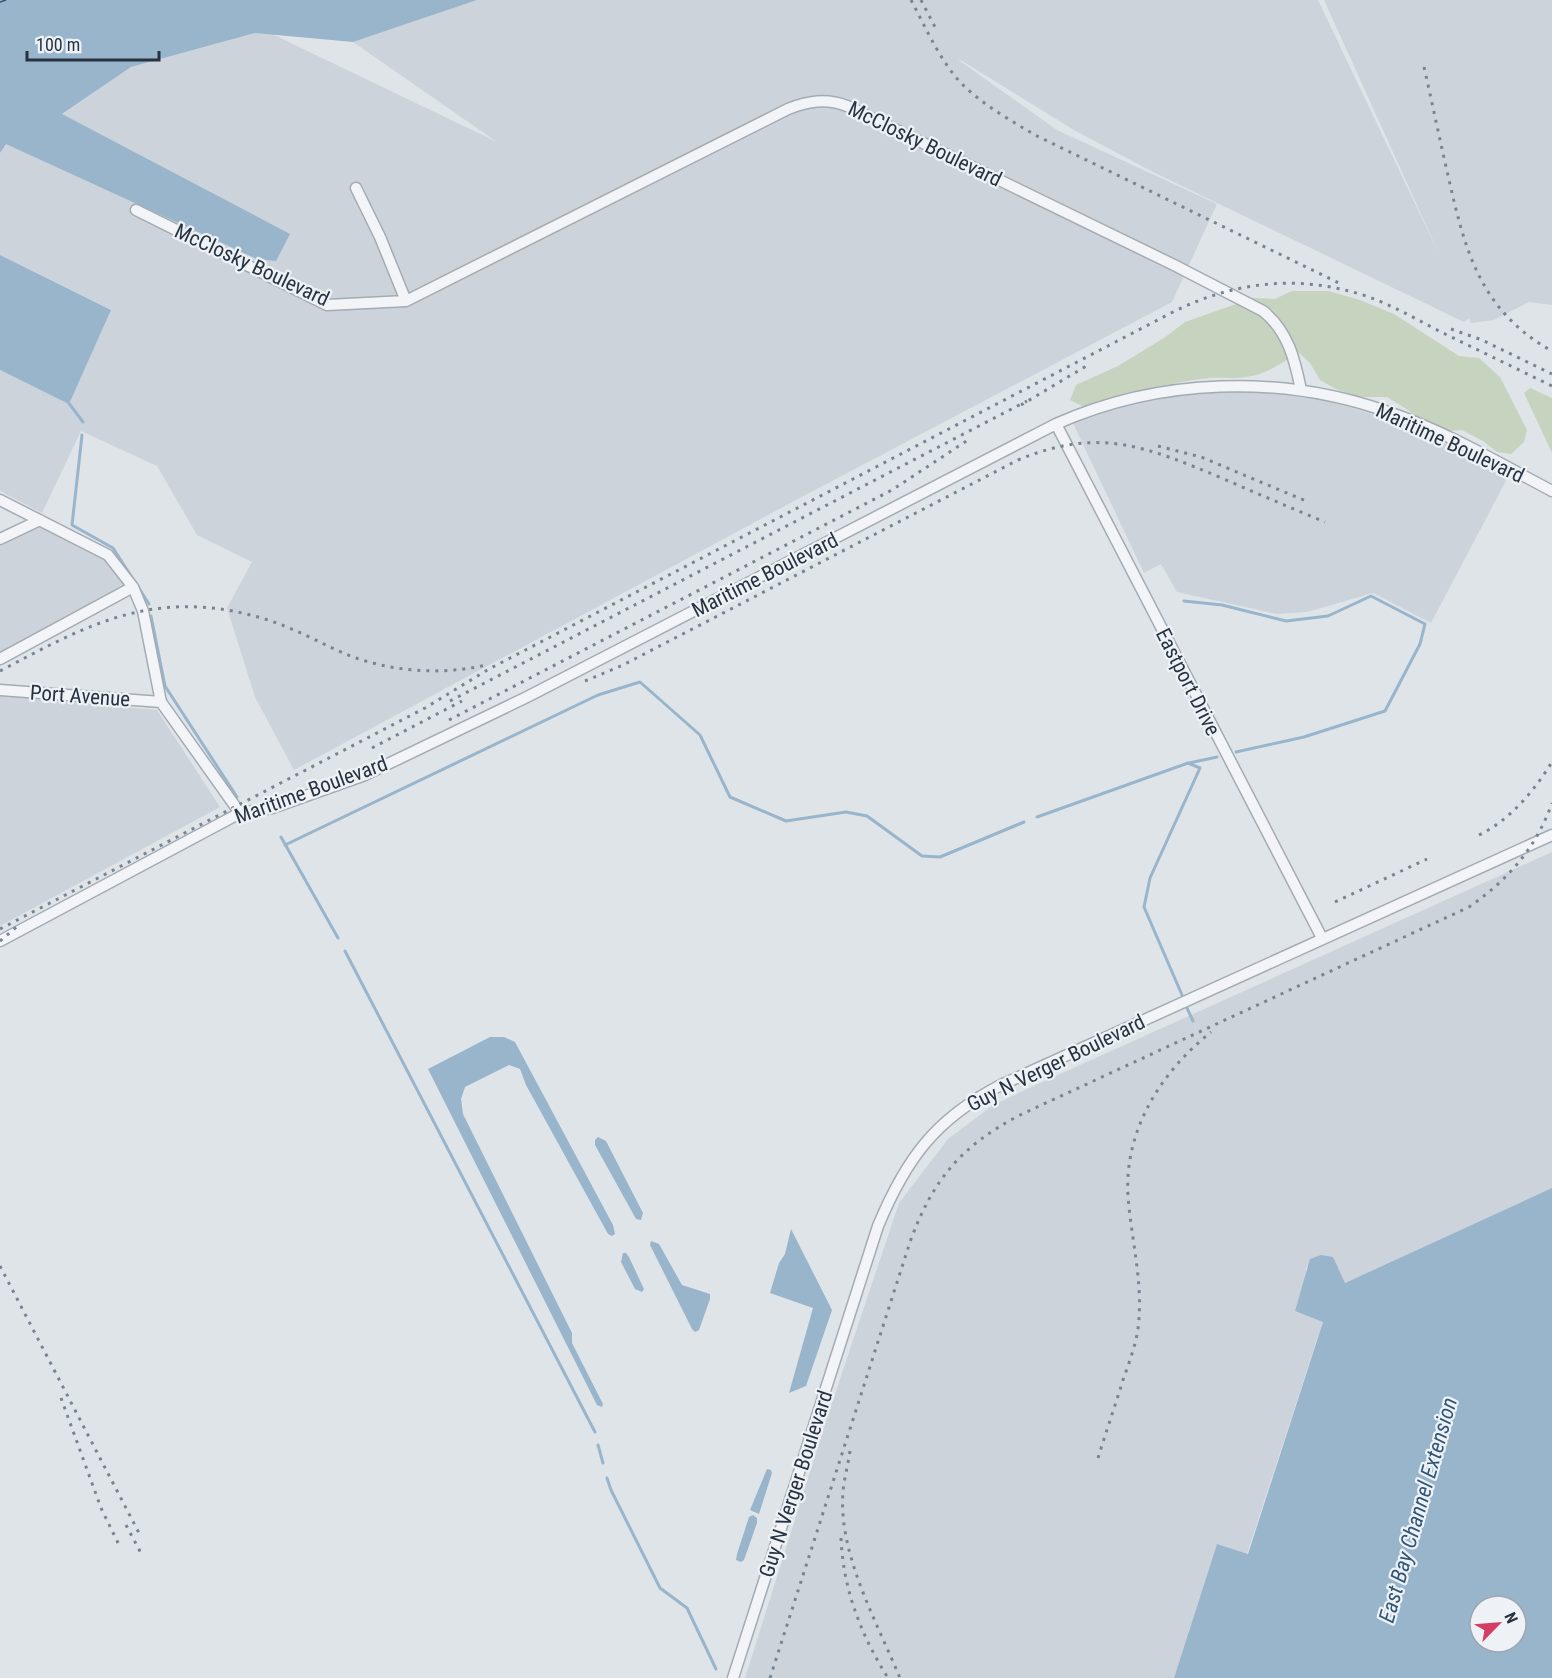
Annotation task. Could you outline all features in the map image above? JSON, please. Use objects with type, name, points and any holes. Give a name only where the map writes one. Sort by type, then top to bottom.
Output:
[{"type":"street","name":"McClosky Boulevard","points":[[136,210],[327,305],[406,301],[788,109],[812,101],[824,101],[846,106],[1174,265],[1263,311],[1272,318],[1289,345],[1296,363],[1301,390]]},
{"type":"street","points":[[356,189],[380,237],[406,301]]},
{"type":"street","name":"Maritime Boulevard","points":[[0,941],[240,813],[272,808],[365,774],[538,692],[1056,424],[1110,403],[1145,394],[1183,389],[1236,386],[1301,390],[1357,402],[1399,416],[1455,441],[1552,491]]},
{"type":"street","name":"Eastport Drive","points":[[1056,424],[1322,938]]},
{"type":"street","points":[[0,500],[108,555],[133,586],[143,610],[161,702],[240,813]]},
{"type":"street","points":[[0,540],[40,520]]},
{"type":"street","points":[[0,659],[133,586]]},
{"type":"street","name":"Port Avenue","points":[[0,690],[161,702]]},
{"type":"street","name":"Guy N Verger Boulevard","points":[[733,1678],[878,1226],[904,1170],[929,1137],[981,1095],[1552,835]]},
{"type":"shaded area","points":[[477,0],[1318,0],[1441,258],[1324,0],[1552,0],[1552,305],[1529,302],[1494,320],[1471,323],[1469,318],[1464,322],[1153,172],[1074,130],[959,59],[1057,130],[1217,204],[1172,302],[796,500],[294,770],[255,697],[227,608],[252,562],[197,535],[157,466],[81,431],[42,513],[0,491],[0,370],[69,403],[111,310],[0,255],[0,153],[5,143],[61,115],[131,67],[255,33],[272,34],[497,142],[353,42]]},
{"type":"shaded area","points":[[1170,393],[1302,394],[1394,420],[1443,438],[1509,475],[1431,623],[1373,593],[1307,612],[1276,614],[1177,592],[1161,564],[1144,573],[1072,421]]},
{"type":"shaded area","points":[[39,526],[99,556],[111,565],[124,586],[0,652],[0,546]]},
{"type":"shaded area","points":[[0,696],[157,710],[220,807],[0,926]]},
{"type":"shaded area","points":[[1552,852],[1552,1188],[1345,1283],[1306,1267],[1306,1275],[1295,1311],[1323,1321],[1247,1554],[1217,1544],[1174,1678],[745,1678],[829,1412],[899,1203],[948,1139],[992,1106],[1027,1089]]},
{"type":"green space","points":[[1292,291],[1328,291],[1360,300],[1394,314],[1459,356],[1479,358],[1500,377],[1527,430],[1524,442],[1511,454],[1497,452],[1483,441],[1462,430],[1449,431],[1425,426],[1408,410],[1387,397],[1361,397],[1338,390],[1320,380],[1310,363],[1298,352],[1274,368],[1253,376],[1209,378],[1178,383],[1129,393],[1084,407],[1070,400],[1076,385],[1118,366],[1164,338],[1185,322],[1253,298],[1275,299]]},
{"type":"green space","points":[[1530,388],[1552,398],[1552,453],[1524,393]]},
{"type":"water","points":[[0,0],[477,0],[353,42],[255,33],[131,67],[62,114],[290,234],[276,261],[257,259],[6,144],[0,153]]},
{"type":"water","points":[[0,255],[111,310],[69,404],[0,370]]},
{"type":"water","points":[[490,1037],[504,1037],[515,1042],[613,1225],[615,1234],[612,1236],[608,1234],[526,1085],[520,1069],[509,1065],[465,1087],[461,1099],[463,1114],[572,1333],[572,1343],[603,1404],[602,1407],[597,1405],[428,1069]]},
{"type":"water","points":[[598,1137],[606,1141],[643,1213],[641,1220],[636,1219],[595,1145]]},
{"type":"water","name":"East Bay Channel Extension","points":[[1552,1188],[1552,1678],[1174,1678],[1217,1544],[1248,1554],[1323,1322],[1295,1311],[1310,1259],[1321,1255],[1333,1257],[1345,1283]]},
{"type":"water","points":[[791,1229],[832,1310],[806,1386],[789,1393],[813,1308],[770,1293],[779,1263],[785,1254]]},
{"type":"water","points":[[651,1241],[659,1244],[682,1285],[710,1294],[699,1330],[695,1332],[692,1329],[650,1245]]},
{"type":"water","points":[[623,1253],[629,1257],[644,1289],[642,1292],[635,1289],[621,1262]]},
{"type":"water","points":[[767,1469],[772,1473],[759,1514],[750,1510]]},
{"type":"water","points":[[753,1515],[757,1518],[757,1523],[744,1560],[741,1562],[736,1560],[737,1554],[749,1517]]},
{"type":"waterway","points":[[68,402],[83,422]]},
{"type":"waterway","points":[[82,435],[72,525],[113,548],[149,604]]},
{"type":"waterway","points":[[1184,601],[1222,605],[1286,621],[1328,616],[1371,596],[1425,624],[1420,644],[1385,711],[1304,737],[1236,752]]},
{"type":"waterway","points":[[151,616],[165,686],[237,797]]},
{"type":"waterway","points":[[285,845],[598,695],[640,682],[700,735],[730,797],[786,821],[846,812],[867,816],[922,856],[940,857],[1024,822]]},
{"type":"waterway","points":[[1189,763],[1217,757]]},
{"type":"waterway","points":[[1037,817],[1188,763],[1200,768],[1150,878],[1144,907],[1182,995]]},
{"type":"waterway","points":[[281,837],[338,938]]},
{"type":"waterway","points":[[345,951],[595,1432]]},
{"type":"waterway","points":[[1187,1008],[1193,1021]]},
{"type":"waterway","points":[[598,1445],[603,1463]]},
{"type":"waterway","points":[[607,1478],[660,1588],[687,1608],[716,1669]]},
{"type":"ferry route","points":[[0,2],[6,0]]},
{"type":"railway","points":[[911,0],[934,44],[954,75],[970,92],[997,112],[1035,135],[1341,284]]},
{"type":"railway","points":[[921,0],[935,27]]},
{"type":"railway","points":[[1424,67],[1460,225],[1478,274],[1491,296],[1507,316],[1527,335],[1552,351]]},
{"type":"railway","points":[[0,929],[425,708],[489,669],[1195,302],[1219,294],[1267,284],[1291,283],[1341,289],[1395,308],[1552,386]]},
{"type":"railway","points":[[1451,329],[1482,340],[1552,374]]},
{"type":"railway","points":[[1021,405],[1088,365]]},
{"type":"railway","points":[[450,701],[1027,401]]},
{"type":"railway","points":[[449,720],[892,490],[971,438]]},
{"type":"railway","points":[[585,681],[623,665],[1018,460],[1074,444],[1099,443],[1147,450],[1325,522]]},
{"type":"railway","points":[[1158,446],[1201,457],[1306,501]]},
{"type":"railway","points":[[0,671],[56,642],[111,619],[168,607],[199,607],[254,616],[298,632],[347,655],[372,663],[404,669],[437,671],[486,665]]},
{"type":"railway","points":[[372,748],[462,701]]},
{"type":"railway","points":[[1479,835],[1511,813],[1537,784],[1552,762]]},
{"type":"railway","points":[[770,1678],[910,1242],[929,1200],[951,1166],[981,1139],[1020,1115],[1469,907],[1496,886],[1519,862],[1538,834],[1552,803]]},
{"type":"railway","points":[[1335,902],[1427,859]]},
{"type":"railway","points":[[0,941],[19,925]]},
{"type":"railway","points":[[1098,1458],[1133,1350],[1138,1326],[1140,1303],[1138,1273],[1128,1196],[1128,1172],[1132,1148],[1149,1104],[1162,1084],[1176,1065],[1211,1032]]},
{"type":"railway","points":[[0,1266],[139,1533]]},
{"type":"railway","points":[[61,1398],[101,1508],[120,1547]]},
{"type":"railway","points":[[850,1451],[843,1492],[843,1515],[847,1539],[861,1587],[900,1678]]},
{"type":"railway","points":[[126,1525],[142,1555]]},
{"type":"railway","points":[[841,1538],[845,1575],[855,1611],[878,1662],[888,1678]]}]
